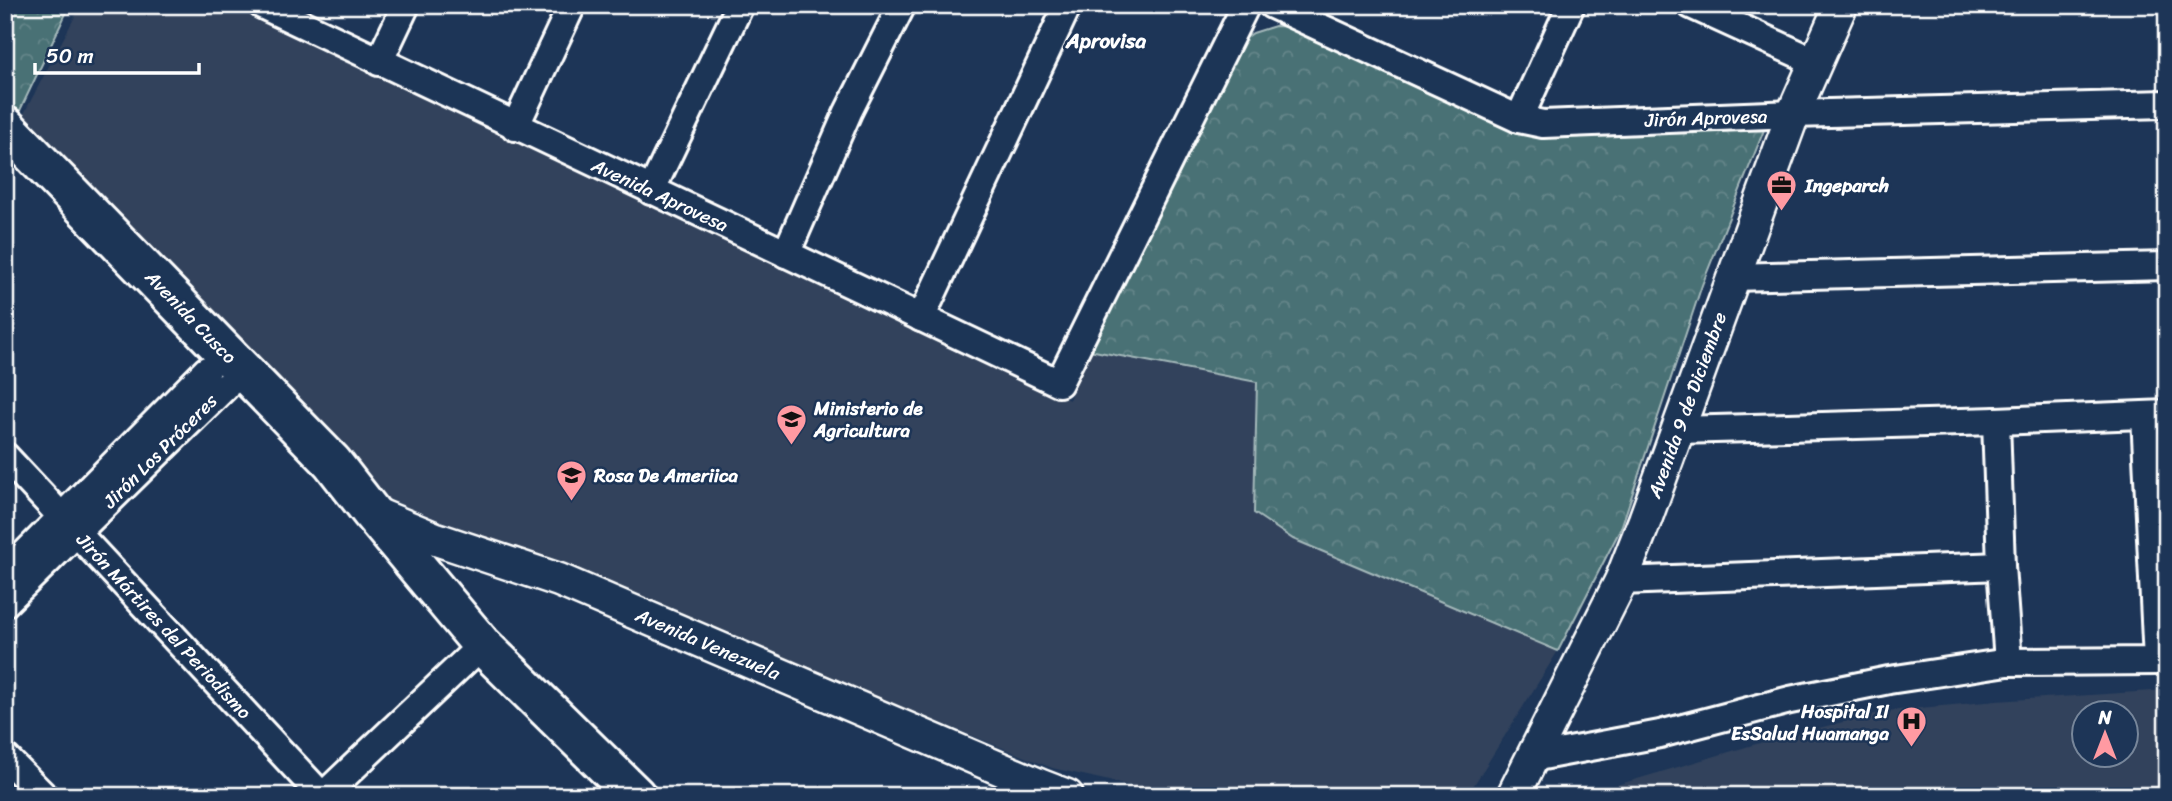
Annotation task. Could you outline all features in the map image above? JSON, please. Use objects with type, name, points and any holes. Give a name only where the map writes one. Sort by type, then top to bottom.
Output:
[{"type":"highway","name":"Avenida Cusco","points":[[5,126],[332,462],[482,645],[636,796]]},
{"type":"highway","name":"Avenida Cusco","points":[[5,161],[216,378],[331,490],[371,512]]},
{"type":"street","name":"Avenida Aprovesa","points":[[262,5],[1059,383],[1247,5]]},
{"type":"street","points":[[380,62],[406,5]]},
{"type":"street","points":[[515,127],[572,5]]},
{"type":"street","points":[[651,191],[740,5]]},
{"type":"street","points":[[786,254],[848,112],[902,5]]},
{"type":"street","points":[[921,318],[1068,5]]},
{"type":"street","name":"Jirón Aprovesa","points":[[1272,5],[1519,119],[1543,124],[2167,104]]},
{"type":"street","points":[[1519,119],[1570,5]]},
{"type":"street","points":[[1691,5],[1816,62]]},
{"type":"street","name":"Avenida 9 de Diciembre","points":[[1513,796],[1621,581],[1793,114],[1841,5]]},
{"type":"street","points":[[1733,277],[2167,266]]},
{"type":"street","name":"Jirón Los Próceres","points":[[5,603],[70,525],[216,378]]},
{"type":"street","points":[[1532,758],[1660,734],[1790,700],[1889,680],[2008,662],[2162,660],[2156,414],[1996,422],[1678,430]]},
{"type":"street","points":[[1996,422],[2001,566],[2008,662]]},
{"type":"street","name":"Jirón Mártires del Periodismo","points":[[5,456],[322,796]]},
{"type":"street","name":"Avenida Venezuela","points":[[371,512],[436,539],[559,580],[1049,793]]},
{"type":"street","name":"Jirón Los Próceres","points":[[5,574],[70,525]]},
{"type":"street","points":[[1621,581],[2001,566]]},
{"type":"street","points":[[322,796],[482,645]]},
{"type":"street","points":[[5,757],[44,796]]},
{"type":"shaded area","name":"Ministerio de Agricultura","points":[[81,5],[234,5],[1069,400],[1089,350],[1257,382],[1255,514],[1293,539],[1558,651],[1467,796],[1175,796],[1052,768],[370,492],[19,123]]},
{"type":"shaded area","name":"Hospital II EsSalud Huamanga","points":[[2167,690],[2167,796],[1561,796],[1564,790],[1603,789],[1763,742],[1887,711]]},
{"type":"green space","points":[[5,5],[70,5],[15,121],[5,110]]},
{"type":"green space","points":[[1275,26],[1294,27],[1515,128],[1764,130],[1702,285],[1621,528],[1558,651],[1293,539],[1254,513],[1257,382],[1089,350],[1233,47],[1253,33]]},
{"type":"place","name":"Ingeparch","points":[[1782,212]]},
{"type":"place","name":"Ministerio de Agricultura","points":[[791,446]]},
{"type":"place","name":"Rosa De Ameriica","points":[[571,502]]},
{"type":"place","name":"Hospital II EsSalud Huamanga","points":[[1912,749]]},
{"type":"district","name":"Aprovisa","points":[[1106,41]]}]
